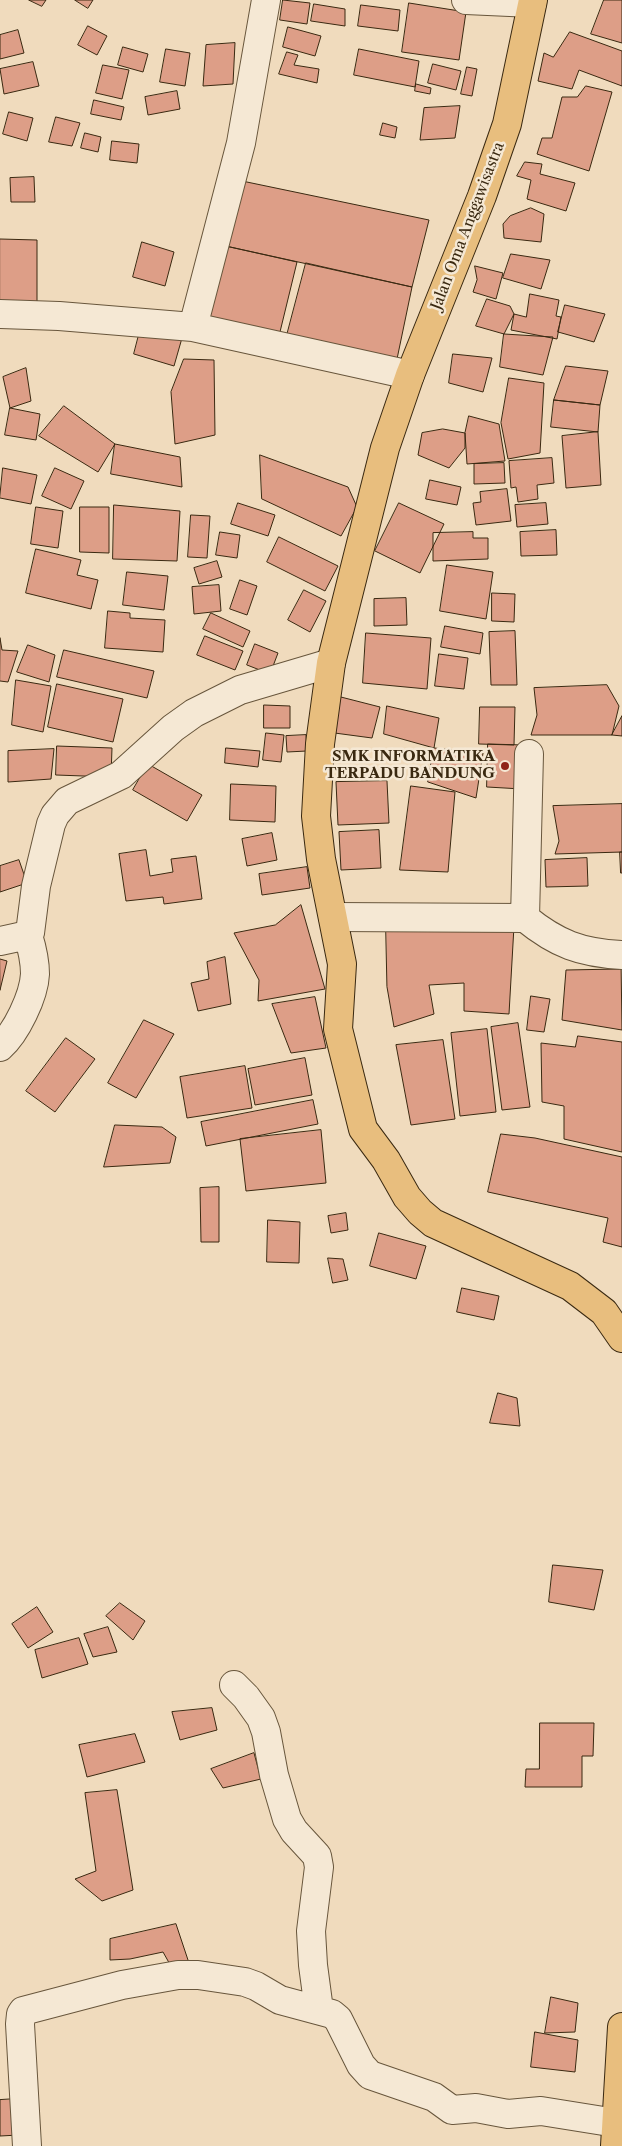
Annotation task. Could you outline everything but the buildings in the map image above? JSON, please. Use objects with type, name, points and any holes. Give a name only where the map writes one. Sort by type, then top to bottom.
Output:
[{"type":"main road","name":"Jalan Oma Anggawisastra","points":[[533,2],[507,124],[479,203],[410,375],[385,448],[331,663],[320,744],[316,816],[321,859],[342,964],[338,1029],[363,1129],[386,1160],[407,1197],[433,1223],[570,1286],[604,1312],[622,1338]]},
{"type":"main road","points":[[616,2135],[622,2027]]},
{"type":"street","points":[[193,327],[241,143],[266,0]]},
{"type":"street","points":[[466,0],[533,2]]},
{"type":"street","points":[[0,314],[59,316],[193,327],[410,375]]},
{"type":"street","points":[[0,941],[28,936],[32,930],[36,886],[51,824],[55,815],[67,801],[121,775],[173,728],[194,713],[240,690],[331,663]]},
{"type":"street","points":[[525,918],[529,754]]},
{"type":"street","points":[[333,918],[525,918],[558,940],[582,951],[622,955]]},
{"type":"street","points":[[0,1047],[9,1039],[26,1007],[35,976],[34,953],[28,936]]},
{"type":"street","points":[[234,1685],[246,1697],[261,1718],[287,1820],[294,1831],[317,1856],[319,1867],[311,1930],[319,2010]]},
{"type":"street","points":[[27,2146],[20,2024],[23,2011],[122,1985],[178,1975],[198,1975],[245,1982],[280,2000],[319,2010],[338,2019],[361,2065],[370,2075],[434,2097],[452,2110],[476,2108],[508,2114],[541,2111],[616,2135]]},
{"type":"place","name":"SMK INFORMATIKA TERPADU BANDUNG","points":[[505,766]]}]
